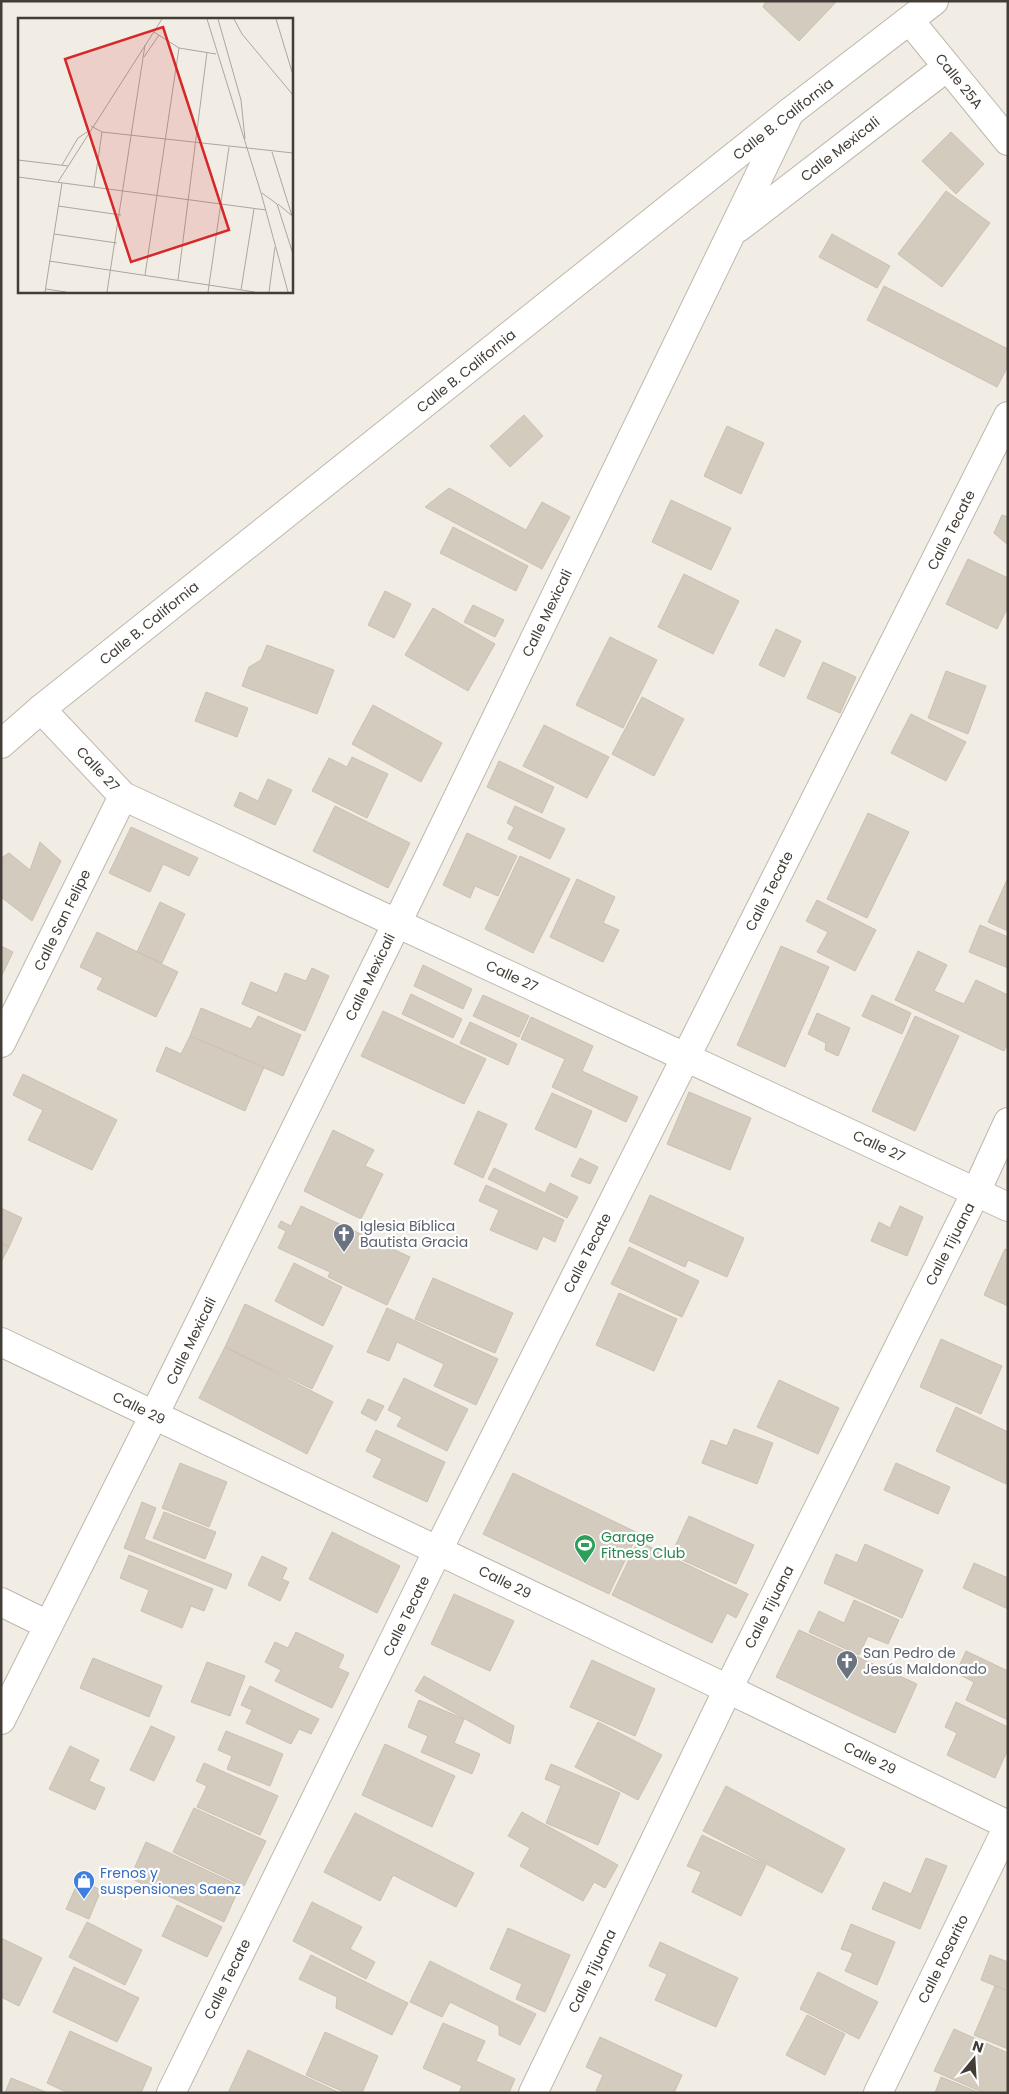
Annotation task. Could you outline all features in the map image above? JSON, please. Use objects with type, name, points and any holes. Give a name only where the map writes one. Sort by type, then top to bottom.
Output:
[{"type":"street","name":"Calle B. California","points":[[1,744],[42,709],[790,112],[934,1]]},
{"type":"street","name":"Calle 25A","points":[[910,21],[1008,141]]},
{"type":"street","name":"Calle Mexicali","points":[[732,232],[947,66]]},
{"type":"street","name":"Calle Mexicali","points":[[1,1720],[397,923],[790,112]]},
{"type":"street","name":"Calle Tecate","points":[[171,2093],[438,1550],[1008,416]]},
{"type":"street","name":"Calle 27","points":[[42,709],[123,796],[1008,1207]]},
{"type":"street","name":"Calle San Felipe","points":[[1,1043],[123,796]]},
{"type":"street","name":"Calle Tijuana","points":[[533,2093],[728,1688],[976,1192],[1008,1122]]},
{"type":"street","name":"Calle 29","points":[[1,1342],[728,1688],[1008,1825]]},
{"type":"street","points":[[1,1602],[48,1625]]},
{"type":"street","name":"Calle Rosarito","points":[[878,2093],[1008,1825]]},
{"type":"building","points":[[766,1],[837,1],[799,41],[763,7]]},
{"type":"building","points":[[951,132],[984,164],[956,194],[922,161]]},
{"type":"building","points":[[946,191],[990,223],[942,287],[898,254]]},
{"type":"building","points":[[832,234],[890,266],[877,288],[819,257]]},
{"type":"building","points":[[884,286],[1008,349],[1008,366],[997,387],[867,320]]},
{"type":"building","points":[[524,415],[543,436],[510,467],[490,446]]},
{"type":"building","points":[[727,426],[764,443],[741,494],[704,476]]},
{"type":"building","points":[[449,488],[526,530],[542,502],[570,517],[542,569],[425,507]]},
{"type":"building","points":[[671,500],[731,528],[711,570],[652,542]]},
{"type":"building","points":[[1002,515],[1008,517],[1008,545],[994,533]]},
{"type":"building","points":[[453,527],[528,566],[516,591],[440,553]]},
{"type":"building","points":[[968,559],[1008,578],[1008,607],[997,629],[946,604]]},
{"type":"building","points":[[684,574],[739,601],[713,654],[658,627]]},
{"type":"building","points":[[385,591],[411,604],[394,638],[368,625]]},
{"type":"building","points":[[473,605],[504,620],[495,637],[464,622]]},
{"type":"building","points":[[433,608],[495,644],[468,691],[405,655]]},
{"type":"building","points":[[776,629],[801,641],[784,677],[759,665]]},
{"type":"building","points":[[610,637],[657,660],[623,728],[576,705]]},
{"type":"building","points":[[267,645],[334,670],[317,714],[242,686],[249,667],[261,660]]},
{"type":"building","points":[[823,662],[856,677],[840,713],[807,698]]},
{"type":"building","points":[[946,671],[986,686],[968,734],[928,718]]},
{"type":"building","points":[[206,692],[248,708],[237,737],[195,721]]},
{"type":"building","points":[[642,697],[684,719],[654,776],[612,754]]},
{"type":"building","points":[[373,705],[442,743],[421,782],[352,744]]},
{"type":"building","points":[[911,714],[966,742],[946,781],[891,753]]},
{"type":"building","points":[[544,725],[609,757],[587,798],[523,766]]},
{"type":"building","points":[[352,757],[388,774],[367,818],[312,791],[329,758],[347,767]]},
{"type":"building","points":[[499,761],[554,787],[542,813],[487,787]]},
{"type":"building","points":[[268,779],[292,790],[275,825],[234,806],[240,792],[258,801]]},
{"type":"building","points":[[335,806],[410,843],[388,888],[313,851]]},
{"type":"building","points":[[515,806],[565,829],[550,859],[508,839],[514,827],[507,823]]},
{"type":"building","points":[[868,813],[909,832],[867,918],[827,899]]},
{"type":"building","points":[[131,827],[198,858],[189,876],[163,864],[150,892],[109,873]]},
{"type":"building","points":[[467,833],[517,856],[498,896],[475,886],[470,898],[443,885]]},
{"type":"building","points":[[40,842],[61,861],[32,921],[1,897],[1,858],[9,853],[30,870]]},
{"type":"building","points":[[520,856],[570,879],[533,953],[485,929]]},
{"type":"building","points":[[577,879],[615,897],[603,923],[619,930],[603,962],[550,937]]},
{"type":"building","points":[[1008,880],[1008,931],[988,922]]},
{"type":"building","points":[[817,900],[876,930],[855,971],[817,952],[828,932],[806,921]]},
{"type":"building","points":[[160,902],[185,914],[162,963],[137,952]]},
{"type":"building","points":[[980,925],[1008,937],[1008,968],[969,952]]},
{"type":"building","points":[[97,932],[178,972],[156,1017],[97,989],[103,978],[80,967]]},
{"type":"building","points":[[1,946],[13,952],[1,977]]},
{"type":"building","points":[[781,946],[829,967],[785,1067],[737,1045]]},
{"type":"building","points":[[918,951],[947,965],[934,991],[964,1004],[976,980],[1008,995],[1008,1042],[1004,1051],[895,1000]]},
{"type":"building","points":[[423,965],[472,989],[463,1009],[414,986]]},
{"type":"building","points":[[312,968],[329,976],[305,1031],[242,1004],[251,982],[277,993],[285,973],[306,981]]},
{"type":"building","points":[[411,994],[462,1019],[453,1038],[402,1014]]},
{"type":"building","points":[[483,995],[529,1016],[519,1037],[473,1016]]},
{"type":"building","points":[[872,995],[911,1013],[902,1034],[862,1016]]},
{"type":"building","points":[[201,1008],[251,1029],[258,1016],[301,1035],[283,1076],[190,1036]]},
{"type":"building","points":[[383,1011],[486,1059],[464,1104],[361,1056]]},
{"type":"building","points":[[817,1013],[850,1028],[838,1056],[825,1050],[826,1043],[808,1034]]},
{"type":"building","points":[[915,1016],[959,1036],[915,1131],[872,1111]]},
{"type":"building","points":[[531,1017],[593,1046],[582,1071],[638,1097],[626,1122],[552,1087],[565,1059],[521,1039]]},
{"type":"building","points":[[470,1022],[517,1044],[508,1065],[460,1043]]},
{"type":"building","points":[[190,1036],[264,1067],[245,1111],[156,1071],[166,1047],[181,1054]]},
{"type":"building","points":[[23,1074],[117,1120],[92,1170],[28,1140],[43,1110],[13,1095]]},
{"type":"building","points":[[689,1092],[751,1118],[730,1170],[667,1144]]},
{"type":"building","points":[[552,1093],[592,1111],[576,1148],[535,1129]]},
{"type":"building","points":[[478,1111],[507,1124],[483,1178],[454,1164]]},
{"type":"building","points":[[333,1130],[374,1150],[365,1166],[383,1174],[361,1219],[304,1191]]},
{"type":"building","points":[[580,1158],[598,1167],[590,1184],[571,1176]]},
{"type":"building","points":[[494,1168],[545,1193],[550,1183],[578,1197],[567,1218],[488,1179]]},
{"type":"building","points":[[486,1185],[564,1220],[555,1242],[543,1236],[537,1250],[490,1230],[499,1210],[479,1201]]},
{"type":"building","points":[[650,1195],[744,1238],[727,1277],[688,1260],[685,1267],[629,1241]]},
{"type":"building","name":"Iglesia Bíblica Bautista Gracia","points":[[301,1206],[410,1257],[387,1305],[328,1277],[330,1272],[278,1248],[286,1231],[278,1227],[281,1221],[291,1226]]},
{"type":"building","points":[[900,1206],[923,1217],[907,1256],[871,1241],[879,1222],[890,1228]]},
{"type":"building","points":[[1,1208],[22,1218],[9,1247],[1,1243]]},
{"type":"building","points":[[1,1243],[9,1247],[1,1262]]},
{"type":"building","points":[[629,1247],[699,1281],[682,1317],[611,1284]]},
{"type":"building","points":[[1005,1249],[1008,1250],[1008,1306],[984,1295]]},
{"type":"building","points":[[294,1263],[342,1287],[323,1326],[275,1301]]},
{"type":"building","points":[[433,1278],[513,1313],[495,1353],[415,1319]]},
{"type":"building","points":[[619,1293],[677,1319],[654,1371],[596,1345]]},
{"type":"building","points":[[245,1304],[333,1346],[312,1389],[225,1347]]},
{"type":"building","points":[[387,1308],[498,1359],[476,1405],[434,1386],[444,1364],[397,1342],[389,1361],[367,1352]]},
{"type":"building","points":[[941,1339],[1002,1366],[981,1414],[920,1387]]},
{"type":"building","points":[[225,1347],[333,1402],[307,1454],[199,1398]]},
{"type":"building","points":[[404,1378],[468,1409],[447,1451],[397,1426],[402,1417],[388,1410]]},
{"type":"building","points":[[779,1380],[839,1408],[818,1454],[757,1427]]},
{"type":"building","points":[[368,1399],[384,1406],[376,1421],[361,1413]]},
{"type":"building","points":[[956,1407],[1008,1432],[1006,1484],[936,1451]]},
{"type":"building","points":[[734,1429],[773,1443],[757,1484],[702,1463],[711,1440],[727,1446]]},
{"type":"building","points":[[376,1430],[445,1462],[427,1502],[373,1477],[382,1459],[366,1451]]},
{"type":"building","points":[[180,1463],[227,1482],[209,1527],[162,1508]]},
{"type":"building","points":[[896,1463],[950,1487],[938,1514],[884,1490]]},
{"type":"building","name":"Garage Fitness Club","points":[[513,1473],[638,1533],[609,1594],[483,1534]]},
{"type":"building","points":[[142,1502],[156,1508],[144,1539],[232,1574],[226,1589],[124,1548]]},
{"type":"building","points":[[164,1512],[216,1532],[205,1559],[153,1538]]},
{"type":"building","points":[[689,1516],[754,1545],[736,1584],[671,1555]]},
{"type":"building","points":[[332,1532],[400,1566],[377,1613],[309,1579]]},
{"type":"building","points":[[638,1541],[748,1594],[736,1618],[727,1613],[712,1643],[612,1595]]},
{"type":"building","points":[[865,1544],[923,1570],[902,1618],[824,1583],[836,1554],[857,1563]]},
{"type":"building","points":[[129,1555],[213,1589],[204,1611],[191,1606],[182,1628],[141,1611],[149,1590],[120,1578]]},
{"type":"building","points":[[262,1556],[287,1568],[282,1579],[289,1582],[280,1601],[248,1585]]},
{"type":"building","points":[[974,1563],[1008,1578],[1008,1609],[963,1588]]},
{"type":"building","points":[[454,1594],[514,1621],[490,1671],[431,1644]]},
{"type":"building","points":[[854,1600],[899,1620],[888,1644],[868,1636],[859,1655],[809,1632],[819,1611],[844,1623]]},
{"type":"building","name":"San Pedro de Jesús Maldonado","points":[[799,1630],[917,1684],[895,1733],[776,1677]]},
{"type":"building","points":[[296,1632],[344,1655],[338,1668],[349,1673],[332,1708],[275,1681],[281,1670],[265,1662],[275,1642],[288,1648]]},
{"type":"building","points":[[966,1651],[1008,1671],[1008,1720],[966,1700],[974,1682],[956,1673]]},
{"type":"building","points":[[93,1658],[162,1686],[149,1717],[80,1688]]},
{"type":"building","points":[[592,1660],[655,1689],[635,1736],[570,1707]]},
{"type":"building","points":[[207,1662],[245,1676],[230,1716],[191,1702]]},
{"type":"building","points":[[424,1676],[514,1726],[510,1744],[415,1691]]},
{"type":"building","points":[[250,1686],[319,1719],[311,1734],[299,1729],[291,1744],[246,1723],[252,1710],[241,1705]]},
{"type":"building","points":[[419,1700],[464,1719],[454,1743],[480,1754],[472,1774],[421,1752],[428,1736],[408,1727]]},
{"type":"building","points":[[956,1702],[1008,1727],[1008,1749],[995,1778],[947,1755],[957,1733],[945,1727]]},
{"type":"building","points":[[598,1722],[662,1755],[638,1800],[575,1767]]},
{"type":"building","points":[[151,1726],[175,1737],[154,1781],[130,1770]]},
{"type":"building","points":[[226,1731],[283,1754],[270,1786],[227,1769],[232,1756],[218,1750]]},
{"type":"building","points":[[385,1744],[455,1776],[432,1827],[362,1795]]},
{"type":"building","points":[[70,1746],[99,1760],[89,1781],[105,1788],[95,1810],[49,1789]]},
{"type":"building","points":[[204,1763],[278,1796],[260,1835],[197,1807],[207,1786],[196,1781]]},
{"type":"building","points":[[551,1764],[620,1793],[598,1845],[546,1823],[561,1786],[545,1779]]},
{"type":"building","points":[[726,1786],[845,1849],[822,1893],[703,1831]]},
{"type":"building","points":[[194,1808],[266,1841],[244,1886],[173,1852]]},
{"type":"building","points":[[522,1812],[618,1865],[605,1888],[594,1882],[583,1901],[520,1866],[530,1848],[508,1836]]},
{"type":"building","points":[[355,1813],[474,1873],[456,1907],[393,1875],[380,1901],[324,1872]]},
{"type":"building","points":[[702,1835],[766,1865],[741,1916],[692,1892],[701,1872],[687,1866]]},
{"type":"building","points":[[146,1842],[240,1886],[224,1922],[130,1878]]},
{"type":"building","points":[[926,1858],[947,1866],[920,1929],[872,1909],[884,1882],[911,1894]]},
{"type":"building","name":"Frenos y suspensiones Saenz","points":[[79,1880],[101,1890],[89,1919],[66,1909]]},
{"type":"building","points":[[312,1902],[362,1927],[350,1949],[375,1962],[366,1979],[293,1941]]},
{"type":"building","points":[[177,1905],[222,1927],[207,1957],[162,1936]]},
{"type":"building","points":[[87,1922],[142,1950],[125,1985],[69,1957]]},
{"type":"building","points":[[851,1924],[895,1942],[877,1985],[845,1971],[853,1953],[841,1949]]},
{"type":"building","points":[[508,1928],[570,1955],[545,2012],[516,1999],[522,1984],[490,1969]]},
{"type":"building","points":[[1,1938],[42,1958],[19,2006],[1,1997]]},
{"type":"building","points":[[660,1942],[738,1978],[716,2027],[655,2000],[667,1974],[649,1966]]},
{"type":"building","points":[[311,1955],[408,2003],[392,2035],[336,2008],[337,1997],[299,1979]]},
{"type":"building","points":[[990,1955],[1008,1962],[1008,1991],[981,1980]]},
{"type":"building","points":[[430,1961],[536,2014],[520,2045],[499,2035],[499,2026],[450,2002],[442,2017],[410,2002]]},
{"type":"building","points":[[74,1967],[139,1998],[117,2042],[53,2012]]},
{"type":"building","points":[[818,1972],[878,2002],[859,2039],[800,2009]]},
{"type":"building","points":[[995,1986],[1008,1991],[1008,2049],[974,2035]]},
{"type":"building","points":[[807,2015],[845,2034],[825,2075],[786,2055]]},
{"type":"building","points":[[443,2023],[485,2041],[476,2061],[515,2079],[509,2093],[459,2093],[462,2086],[423,2068]]},
{"type":"building","points":[[954,2029],[1008,2053],[1008,2093],[984,2093],[934,2071]]},
{"type":"building","points":[[70,2031],[152,2068],[141,2093],[68,2093],[47,2083]]},
{"type":"building","points":[[325,2032],[378,2056],[362,2093],[346,2093],[306,2075]]},
{"type":"building","points":[[600,2037],[682,2075],[674,2093],[601,2093],[596,2091],[603,2075],[586,2067]]},
{"type":"building","points":[[248,2050],[340,2093],[228,2093]]},
{"type":"building","points":[[941,2077],[980,2093],[935,2093]]},
{"type":"building","points":[[11,2078],[48,2093],[5,2093]]},
{"type":"place","name":"Iglesia Bíblica Bautista Gracia","points":[[344,1253]]},
{"type":"place","name":"Garage Fitness Club","points":[[585,1564]]},
{"type":"place","name":"San Pedro de Jesús Maldonado","points":[[847,1680]]},
{"type":"place","name":"Frenos y suspensiones Saenz","points":[[84,1900]]}]
